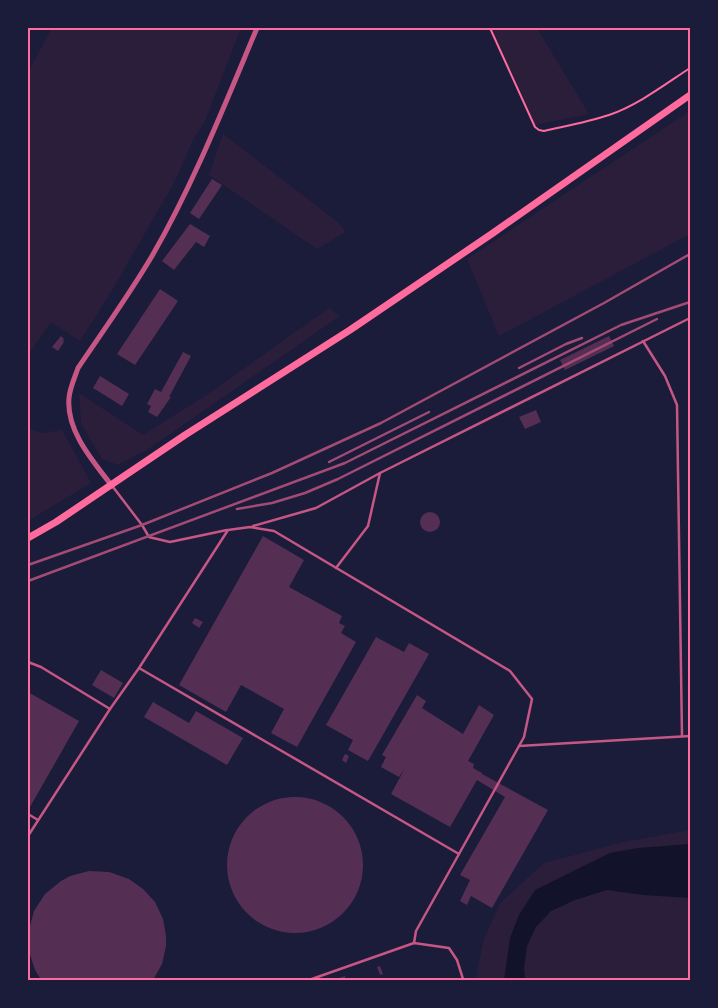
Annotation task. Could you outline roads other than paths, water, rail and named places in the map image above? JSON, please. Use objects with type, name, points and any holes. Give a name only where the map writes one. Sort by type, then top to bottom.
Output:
[{"type":"main road","points":[[28,538],[112,486],[185,435],[350,330],[493,234],[690,95]]},
{"type":"street","points":[[112,486],[76,434],[71,422],[69,398],[72,384],[78,368],[152,256],[177,209],[223,109],[257,28]]},
{"type":"lane","points":[[112,486],[149,537],[170,542],[250,526],[316,508],[380,473],[690,318]]},
{"type":"lane","points":[[643,341],[665,376],[677,405],[682,736]]},
{"type":"lane","points":[[336,568],[368,526],[380,473]]},
{"type":"lane","points":[[250,526],[274,531],[510,671],[532,699],[524,737],[416,931],[414,943]]},
{"type":"lane","points":[[28,836],[228,530]]},
{"type":"lane","points":[[28,662],[41,667],[110,709]]},
{"type":"lane","points":[[139,668],[459,854]]},
{"type":"lane","points":[[519,746],[690,736]]},
{"type":"lane","points":[[28,814],[38,820]]},
{"type":"lane","points":[[309,980],[414,943],[449,948],[457,960],[463,978],[460,980]]},
{"type":"railway","points":[[28,565],[142,525],[272,473],[381,423],[604,303],[690,254]]},
{"type":"railway","points":[[28,581],[345,463],[621,325],[690,302]]},
{"type":"railway","points":[[237,509],[272,503],[305,493],[338,479],[657,319]]},
{"type":"railway","points":[[519,368],[582,338]]},
{"type":"railway","points":[[329,462],[429,412]]}]
